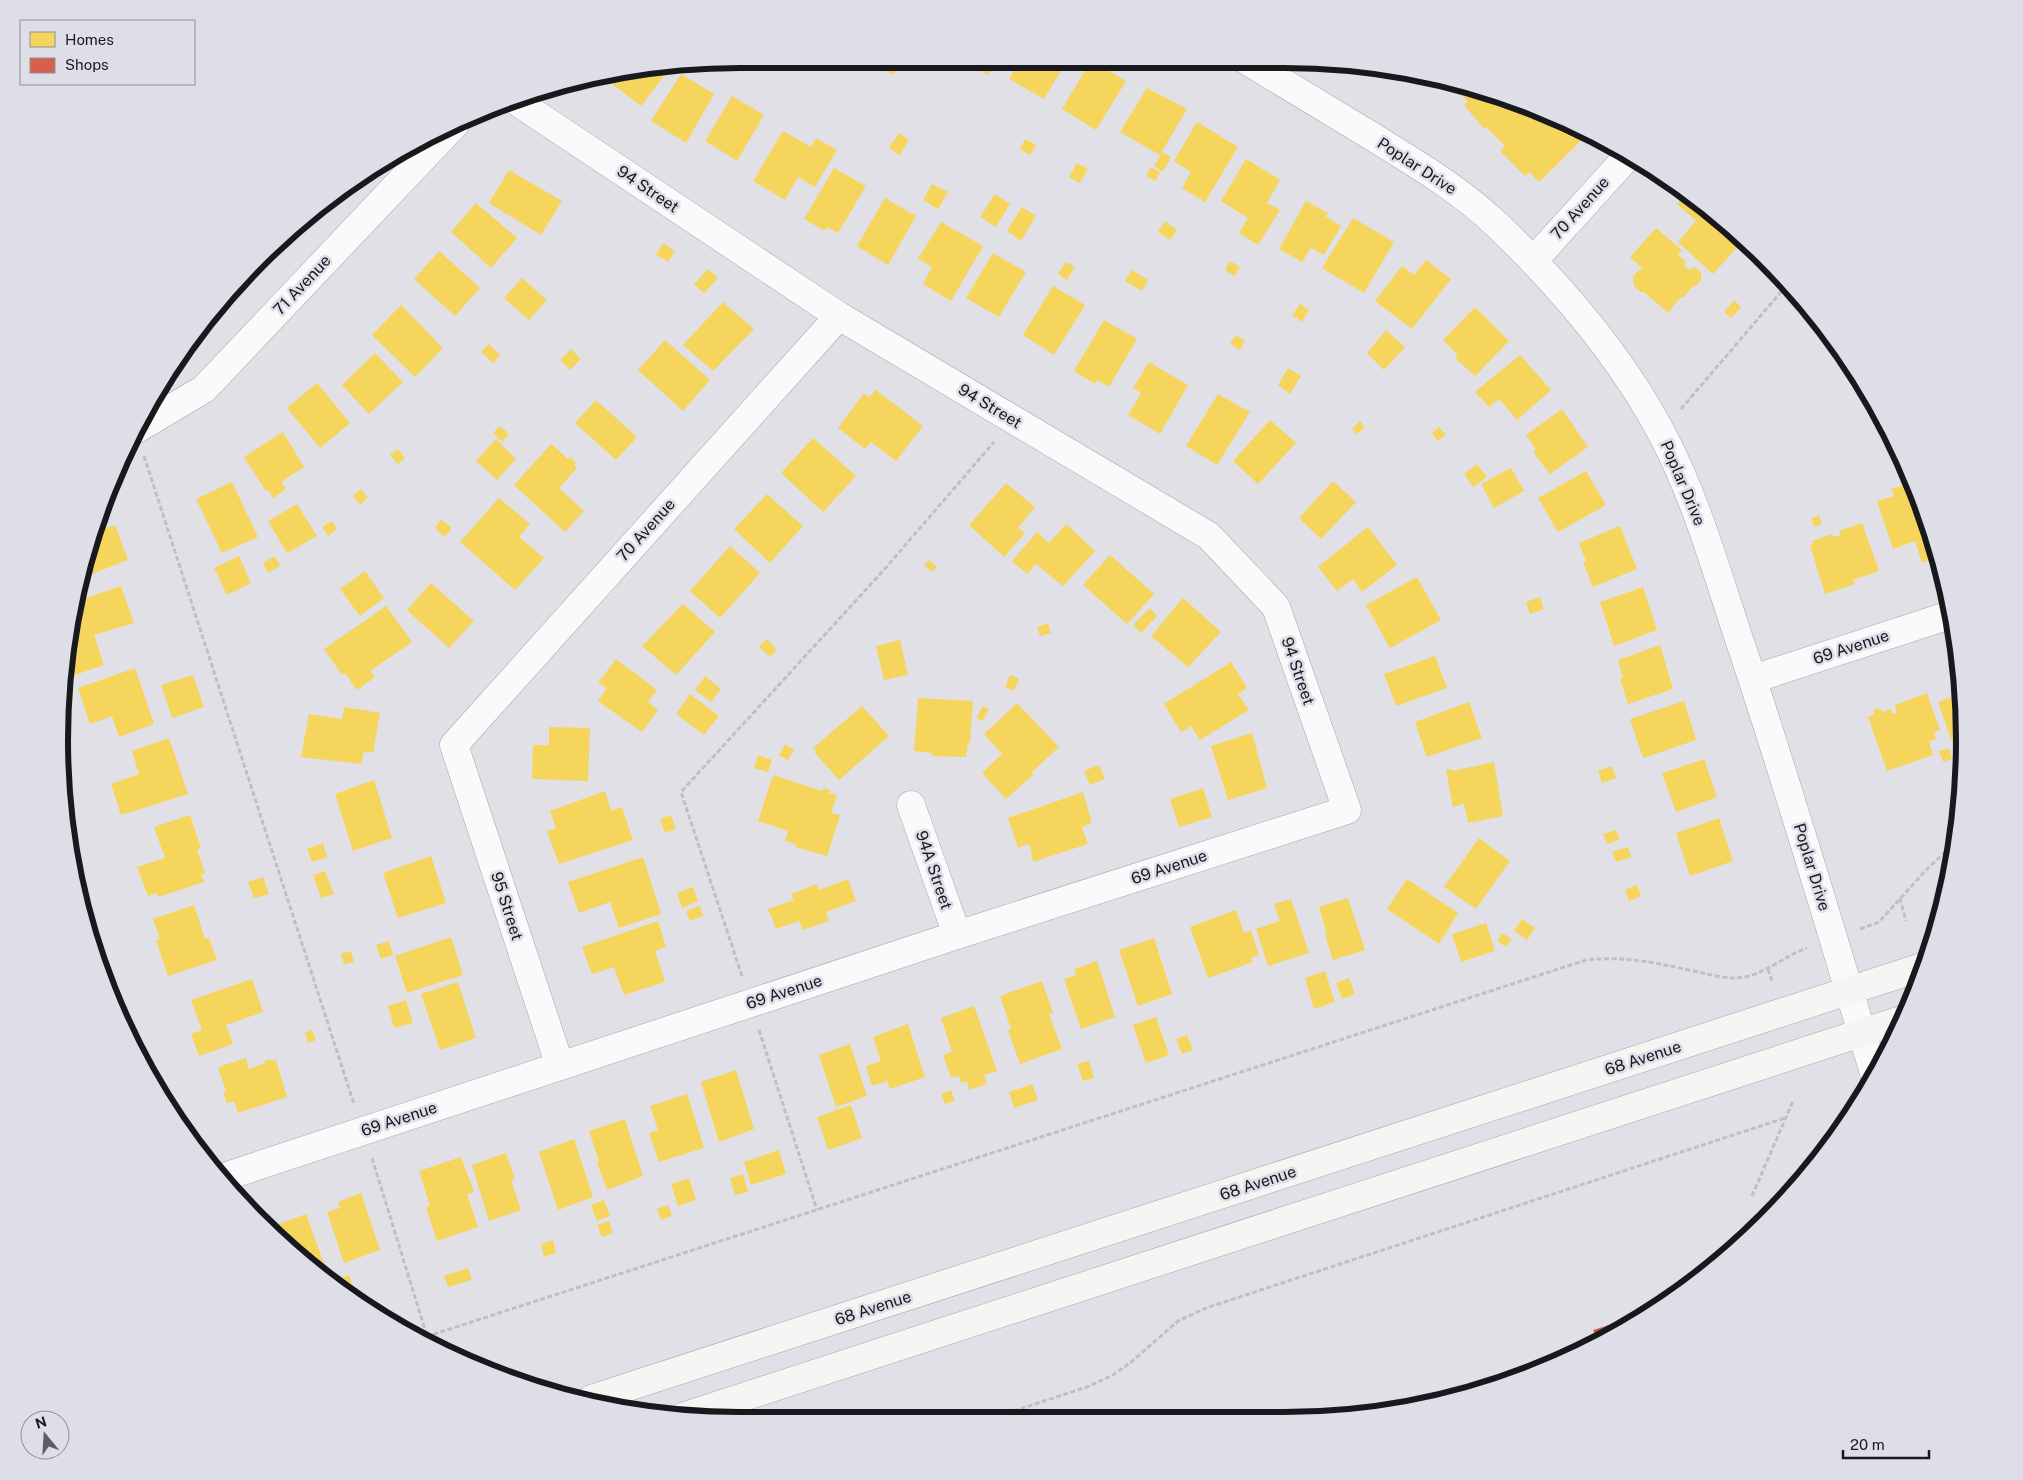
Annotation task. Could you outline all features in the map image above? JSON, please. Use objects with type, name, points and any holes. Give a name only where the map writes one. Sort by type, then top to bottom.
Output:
[{"type":"main road","name":"68 Avenue","points":[[597,1397],[1915,969]]},
{"type":"main road","points":[[700,1411],[1892,1023]]},
{"type":"street","name":"Poplar Drive","points":[[1259,68],[1419,166],[1459,193],[1494,222],[1574,304],[1604,342],[1661,432],[1694,504],[1753,679],[1872,1064]]},
{"type":"street","name":"94 Street","points":[[521,104],[839,316],[1209,536],[1276,607],[1347,810]]},
{"type":"street","name":"71 Avenue","points":[[149,421],[204,389],[442,137]]},
{"type":"street","name":"70 Avenue","points":[[1533,261],[1624,161]]},
{"type":"street","name":"70 Avenue","points":[[454,745],[839,316]]},
{"type":"street","name":"69 Avenue","points":[[1753,679],[1944,617]]},
{"type":"street","name":"95 Street","points":[[454,745],[560,1066]]},
{"type":"street","name":"94A Street","points":[[911,805],[958,935]]},
{"type":"street","name":"69 Avenue","points":[[228,1176],[958,935],[1347,810]]},
{"type":"path","points":[[1661,432],[1783,290]]},
{"type":"path","points":[[817,1210],[681,792],[883,571],[1013,419]]},
{"type":"path","points":[[139,440],[363,1131],[426,1334]]},
{"type":"path","points":[[1882,918],[1946,850]]},
{"type":"path","points":[[1900,898],[1906,921]]},
{"type":"path","points":[[429,1335],[1586,960],[1629,958],[1727,977],[1744,977],[1768,969],[1797,952]]},
{"type":"path","points":[[1768,969],[1772,980]]},
{"type":"path","points":[[1752,1196],[1793,1101]]},
{"type":"path","points":[[1010,1412],[1087,1387],[1113,1375],[1130,1363],[1178,1321],[1206,1308],[1785,1118]]},
{"type":"building: Homes","points":[[881,68],[898,68],[893,75]]},
{"type":"building: Homes","points":[[976,68],[992,68],[988,75]]},
{"type":"building: Homes","points":[[1016,68],[1063,68],[1044,99],[1009,79]]},
{"type":"building: Homes","points":[[1087,68],[1111,68],[1109,71],[1126,81],[1096,130],[1062,109]]},
{"type":"building: Homes","points":[[667,72],[641,106],[607,80]]},
{"type":"building: Homes","points":[[681,74],[714,94],[686,143],[651,121]]},
{"type":"building: Homes","points":[[1147,88],[1187,109],[1160,155],[1120,132]]},
{"type":"building: Homes","points":[[1457,90],[1499,103],[1583,139],[1539,182],[1529,172],[1525,176],[1500,151],[1505,146],[1486,127],[1484,129],[1464,105],[1468,102]]},
{"type":"building: Homes","points":[[732,96],[764,115],[737,161],[705,141]]},
{"type":"building: Homes","points":[[1197,122],[1238,147],[1205,202],[1182,188],[1191,172],[1174,161]]},
{"type":"building: Homes","points":[[783,131],[811,147],[816,138],[837,150],[815,187],[798,177],[785,200],[753,181]]},
{"type":"building: Homes","points":[[899,133],[909,140],[900,155],[889,148]]},
{"type":"building: Homes","points":[[1025,139],[1036,145],[1030,155],[1020,149]]},
{"type":"building: Homes","points":[[1162,152],[1171,157],[1163,172],[1154,166]]},
{"type":"building: Homes","points":[[1246,159],[1280,180],[1267,203],[1280,210],[1258,245],[1239,233],[1248,218],[1221,201]]},
{"type":"building: Homes","points":[[1077,163],[1088,169],[1080,183],[1069,177]]},
{"type":"building: Homes","points":[[1151,167],[1160,172],[1155,181],[1146,176]]},
{"type":"building: Homes","points":[[834,168],[866,186],[838,233],[827,227],[825,231],[804,219]]},
{"type":"building: Homes","points":[[509,170],[562,201],[541,235],[489,203]]},
{"type":"building: Homes","points":[[932,184],[948,192],[938,209],[923,200]]},
{"type":"building: Homes","points":[[995,194],[1010,204],[996,227],[980,217]]},
{"type":"building: Homes","points":[[885,198],[916,216],[888,265],[857,246]]},
{"type":"building: Homes","points":[[1682,199],[1739,246],[1713,274],[1678,242],[1696,221],[1677,204]]},
{"type":"building: Homes","points":[[1306,201],[1328,213],[1326,217],[1341,226],[1324,255],[1311,248],[1302,262],[1279,249]]},
{"type":"building: Homes","points":[[476,203],[517,238],[491,268],[451,232]]},
{"type":"building: Homes","points":[[1022,207],[1036,216],[1021,241],[1007,231]]},
{"type":"building: Homes","points":[[1353,218],[1394,242],[1364,293],[1322,268]]},
{"type":"building: Homes","points":[[1165,221],[1177,230],[1170,240],[1158,232]]},
{"type":"building: Homes","points":[[941,222],[983,246],[951,301],[923,284],[932,267],[918,259]]},
{"type":"building: Homes","points":[[1656,228],[1682,250],[1678,255],[1686,261],[1683,264],[1689,270],[1695,267],[1701,272],[1701,280],[1683,298],[1681,297],[1668,313],[1644,292],[1640,292],[1634,286],[1633,276],[1643,269],[1630,257]]},
{"type":"building: Homes","points":[[663,243],[675,251],[668,262],[656,255]]},
{"type":"building: Homes","points":[[439,251],[480,288],[455,316],[414,279]]},
{"type":"building: Homes","points":[[993,253],[1026,272],[999,317],[966,298]]},
{"type":"building: Homes","points":[[1426,260],[1451,279],[1412,329],[1375,301],[1402,266],[1414,275]]},
{"type":"building: Homes","points":[[1230,261],[1240,267],[1235,276],[1225,270]]},
{"type":"building: Homes","points":[[1066,262],[1075,267],[1067,280],[1058,274]]},
{"type":"building: Homes","points":[[708,269],[718,278],[704,293],[694,284]]},
{"type":"building: Homes","points":[[1132,270],[1148,280],[1142,291],[1125,281]]},
{"type":"building: Homes","points":[[522,278],[547,300],[529,320],[504,298]]},
{"type":"building: Homes","points":[[1053,286],[1085,305],[1054,355],[1023,335]]},
{"type":"building: Homes","points":[[1734,300],[1741,307],[1731,318],[1724,312]]},
{"type":"building: Homes","points":[[723,302],[754,329],[713,371],[683,345]]},
{"type":"building: Homes","points":[[1300,304],[1309,310],[1302,322],[1292,315]]},
{"type":"building: Homes","points":[[401,305],[443,348],[415,377],[372,335]]},
{"type":"building: Homes","points":[[1475,307],[1509,341],[1475,376],[1455,358],[1458,355],[1443,340]]},
{"type":"building: Homes","points":[[1104,320],[1137,339],[1109,387],[1097,380],[1095,384],[1074,371]]},
{"type":"building: Homes","points":[[1386,330],[1405,347],[1384,370],[1367,353]]},
{"type":"building: Homes","points":[[1236,335],[1245,341],[1240,350],[1230,344]]},
{"type":"building: Homes","points":[[665,340],[710,380],[683,411],[638,370]]},
{"type":"building: Homes","points":[[489,344],[500,355],[493,363],[481,352]]},
{"type":"building: Homes","points":[[571,349],[581,359],[570,370],[560,360]]},
{"type":"building: Homes","points":[[375,353],[403,382],[369,414],[342,385]]},
{"type":"building: Homes","points":[[1520,355],[1551,390],[1517,420],[1499,399],[1489,407],[1475,392]]},
{"type":"building: Homes","points":[[1149,362],[1188,385],[1160,434],[1128,415],[1141,393],[1133,388]]},
{"type":"building: Homes","points":[[1288,368],[1301,376],[1290,394],[1278,385]]},
{"type":"building: Homes","points":[[317,383],[350,423],[320,448],[287,408]]},
{"type":"building: Homes","points":[[876,390],[923,426],[896,461],[871,442],[865,449],[838,428],[864,393],[869,397]]},
{"type":"building: Homes","points":[[1218,394],[1250,412],[1217,465],[1186,446]]},
{"type":"building: Homes","points":[[596,400],[637,437],[616,460],[575,423]]},
{"type":"building: Homes","points":[[1562,409],[1588,447],[1550,474],[1533,452],[1536,450],[1526,435]]},
{"type":"building: Homes","points":[[1270,420],[1296,443],[1258,484],[1233,461]]},
{"type":"building: Homes","points":[[1360,421],[1365,427],[1357,434],[1352,429]]},
{"type":"building: Homes","points":[[500,426],[509,434],[502,442],[493,433]]},
{"type":"building: Homes","points":[[1439,427],[1446,435],[1438,441],[1432,433]]},
{"type":"building: Homes","points":[[283,432],[304,467],[281,482],[286,489],[273,498],[268,490],[266,491],[244,457]]},
{"type":"building: Homes","points":[[813,438],[856,476],[823,512],[781,473]]},
{"type":"building: Homes","points":[[496,439],[516,459],[497,480],[476,461]]},
{"type":"building: Homes","points":[[551,444],[568,459],[570,457],[576,463],[574,465],[577,468],[559,488],[584,511],[565,532],[514,485]]},
{"type":"building: Homes","points":[[398,449],[405,458],[398,464],[390,455]]},
{"type":"building: Homes","points":[[1477,464],[1487,477],[1473,487],[1464,474]]},
{"type":"building: Homes","points":[[1511,468],[1524,491],[1494,508],[1481,484]]},
{"type":"building: Homes","points":[[1586,471],[1606,505],[1558,532],[1538,498]]},
{"type":"building: Homes","points":[[1333,481],[1356,502],[1321,539],[1299,518]]},
{"type":"building: Homes","points":[[232,482],[258,537],[222,553],[196,499]]},
{"type":"building: Homes","points":[[1006,483],[1035,507],[1018,528],[1025,533],[1004,557],[969,525]]},
{"type":"building: Homes","points":[[1905,485],[1931,559],[1922,563],[1915,541],[1893,549],[1877,501],[1894,496],[1891,489]]},
{"type":"building: Homes","points":[[361,489],[368,497],[360,505],[353,496]]},
{"type":"building: Homes","points":[[767,494],[803,526],[770,563],[734,529]]},
{"type":"building: Homes","points":[[499,498],[530,524],[519,537],[544,558],[515,590],[460,542]]},
{"type":"building: Homes","points":[[297,504],[317,536],[287,553],[268,521]]},
{"type":"building: Homes","points":[[1819,515],[1822,524],[1814,527],[1811,519]]},
{"type":"building: Homes","points":[[441,519],[452,528],[444,537],[435,528]]},
{"type":"building: Homes","points":[[332,521],[337,529],[328,536],[322,527]]},
{"type":"building: Homes","points":[[1862,523],[1879,571],[1853,580],[1855,584],[1825,594],[1810,545],[1813,544],[1812,541],[1832,534],[1833,537],[1841,535],[1839,531]]},
{"type":"building: Homes","points":[[1066,524],[1095,551],[1063,586],[1036,564],[1027,574],[1012,561],[1037,532],[1049,543]]},
{"type":"building: Homes","points":[[115,525],[128,560],[88,576],[90,566],[101,530]]},
{"type":"building: Homes","points":[[1620,526],[1637,569],[1593,587],[1583,562],[1586,561],[1579,543]]},
{"type":"building: Homes","points":[[1368,527],[1397,565],[1362,592],[1353,579],[1337,591],[1318,567]]},
{"type":"building: Homes","points":[[730,546],[760,573],[720,618],[690,591]]},
{"type":"building: Homes","points":[[1110,555],[1154,594],[1127,624],[1083,585]]},
{"type":"building: Homes","points":[[239,556],[251,583],[227,595],[214,568]]},
{"type":"building: Homes","points":[[275,556],[280,566],[268,573],[263,563]]},
{"type":"building: Homes","points":[[929,560],[937,567],[932,572],[924,565]]},
{"type":"building: Homes","points":[[365,571],[384,598],[360,616],[340,589]]},
{"type":"building: Homes","points":[[1417,577],[1441,620],[1390,648],[1366,605]]},
{"type":"building: Homes","points":[[431,583],[474,621],[449,648],[407,610]]},
{"type":"building: Homes","points":[[121,586],[134,623],[94,635],[104,665],[71,676],[80,609],[83,597],[85,596],[86,598]]},
{"type":"building: Homes","points":[[1643,587],[1657,630],[1614,646],[1600,602]]},
{"type":"building: Homes","points":[[1540,597],[1544,609],[1530,614],[1526,602]]},
{"type":"building: Homes","points":[[1183,598],[1221,632],[1188,667],[1151,636]]},
{"type":"building: Homes","points":[[683,604],[715,632],[676,675],[642,646]]},
{"type":"building: Homes","points":[[386,606],[412,642],[370,671],[375,677],[357,690],[345,673],[342,675],[324,649]]},
{"type":"building: Homes","points":[[1150,608],[1157,616],[1141,633],[1133,625]]},
{"type":"building: Homes","points":[[1048,623],[1051,633],[1040,636],[1037,627]]},
{"type":"building: Homes","points":[[767,639],[777,650],[770,657],[759,647]]},
{"type":"building: Homes","points":[[900,640],[908,675],[884,680],[876,646]]},
{"type":"building: Homes","points":[[1660,645],[1673,689],[1628,704],[1620,679],[1623,678],[1618,660]]},
{"type":"building: Homes","points":[[1435,656],[1447,688],[1396,706],[1384,674]]},
{"type":"building: Homes","points":[[616,659],[657,690],[648,702],[658,710],[642,732],[598,701],[607,688],[598,683]]},
{"type":"building: Homes","points":[[1231,662],[1247,688],[1238,694],[1249,710],[1200,740],[1191,726],[1181,732],[1164,704]]},
{"type":"building: Homes","points":[[135,668],[154,724],[119,737],[112,716],[90,724],[78,688]]},
{"type":"building: Homes","points":[[193,675],[204,707],[172,718],[161,685]]},
{"type":"building: Homes","points":[[1010,675],[1019,679],[1014,691],[1005,687]]},
{"type":"building: Homes","points":[[705,676],[721,689],[711,702],[695,690]]},
{"type":"building: Homes","points":[[1927,693],[1940,730],[1934,732],[1936,739],[1929,742],[1933,755],[1887,771],[1868,717],[1875,714],[1873,710],[1880,708],[1882,712],[1891,709],[1892,714],[1897,712],[1895,705]]},
{"type":"building: Homes","points":[[690,694],[719,716],[704,735],[676,714]]},
{"type":"building: Homes","points":[[1954,696],[1955,752],[1938,702]]},
{"type":"building: Homes","points":[[918,698],[973,701],[970,743],[968,743],[966,757],[931,756],[932,753],[914,751]]},
{"type":"building: Homes","points":[[1684,701],[1696,740],[1643,758],[1630,719]]},
{"type":"building: Homes","points":[[1469,702],[1482,738],[1427,757],[1415,722]]},
{"type":"building: Homes","points":[[1017,703],[1059,747],[1032,772],[1034,774],[1006,799],[982,773],[1002,754],[984,734]]},
{"type":"building: Homes","points":[[862,706],[889,736],[839,780],[814,752],[816,751],[813,748]]},
{"type":"building: Homes","points":[[983,706],[989,709],[983,721],[976,718]]},
{"type":"building: Homes","points":[[344,707],[380,713],[373,753],[364,751],[361,764],[301,757],[309,714],[342,719]]},
{"type":"building: Homes","points":[[549,727],[590,728],[588,781],[532,779],[533,745],[549,745]]},
{"type":"building: Homes","points":[[1252,733],[1267,788],[1228,800],[1211,746]]},
{"type":"building: Homes","points":[[169,738],[188,794],[121,815],[111,784],[139,774],[132,751]]},
{"type":"building: Homes","points":[[785,744],[794,750],[788,760],[779,755]]},
{"type":"building: Homes","points":[[1949,748],[1952,759],[1943,762],[1939,751]]},
{"type":"building: Homes","points":[[758,755],[772,760],[768,772],[754,768]]},
{"type":"building: Homes","points":[[1704,759],[1717,797],[1676,812],[1662,773]]},
{"type":"building: Homes","points":[[1494,762],[1503,816],[1468,823],[1464,804],[1453,807],[1446,770],[1452,769],[1452,771]]},
{"type":"building: Homes","points":[[1099,765],[1105,779],[1090,785],[1084,771]]},
{"type":"building: Homes","points":[[1612,766],[1616,778],[1602,783],[1598,771]]},
{"type":"building: Homes","points":[[773,775],[822,791],[824,788],[830,790],[829,793],[837,795],[831,813],[840,815],[827,856],[795,847],[796,844],[785,841],[788,831],[758,821]]},
{"type":"building: Homes","points":[[374,780],[392,838],[353,851],[335,794]]},
{"type":"building: Homes","points":[[1203,788],[1212,817],[1179,827],[1170,799]]},
{"type":"building: Homes","points":[[605,791],[611,811],[622,807],[633,840],[559,864],[547,831],[556,828],[550,811]]},
{"type":"building: Homes","points":[[1083,792],[1092,823],[1082,827],[1088,844],[1033,862],[1028,844],[1018,848],[1008,818]]},
{"type":"building: Homes","points":[[190,815],[201,848],[197,850],[205,873],[201,874],[204,882],[158,897],[157,893],[148,896],[137,867],[165,858],[154,827]]},
{"type":"building: Homes","points":[[671,815],[676,829],[665,833],[660,819]]},
{"type":"building: Homes","points":[[1719,818],[1733,861],[1690,876],[1676,833]]},
{"type":"building: Homes","points":[[1616,830],[1620,839],[1607,844],[1603,834]]},
{"type":"building: Homes","points":[[1479,838],[1510,861],[1476,909],[1444,887]]},
{"type":"building: Homes","points":[[323,843],[327,857],[312,862],[307,849]]},
{"type":"building: Homes","points":[[1628,847],[1631,857],[1616,862],[1612,852]]},
{"type":"building: Homes","points":[[431,856],[446,903],[398,918],[383,873]]},
{"type":"building: Homes","points":[[643,857],[661,914],[619,928],[610,902],[579,913],[568,882]]},
{"type":"building: Homes","points":[[325,871],[334,894],[321,898],[313,875]]},
{"type":"building: Homes","points":[[263,877],[269,894],[254,898],[248,882]]},
{"type":"building: Homes","points":[[848,879],[856,901],[826,912],[829,921],[803,930],[799,921],[776,929],[768,909],[794,900],[791,894],[817,884],[819,890]]},
{"type":"building: Homes","points":[[1407,879],[1458,913],[1439,944],[1387,909]]},
{"type":"building: Homes","points":[[1637,885],[1641,896],[1629,901],[1625,890]]},
{"type":"building: Homes","points":[[693,887],[698,901],[682,908],[677,893]]},
{"type":"building: Homes","points":[[1348,898],[1365,950],[1333,960],[1319,907]]},
{"type":"building: Homes","points":[[1291,899],[1309,953],[1268,966],[1256,929],[1280,921],[1274,904]]},
{"type":"building: Homes","points":[[194,905],[205,939],[209,938],[217,960],[168,976],[156,940],[160,939],[153,919]]},
{"type":"building: Homes","points":[[700,906],[703,916],[690,921],[686,911]]},
{"type":"building: Homes","points":[[1236,910],[1244,933],[1251,930],[1259,955],[1251,958],[1253,962],[1208,978],[1190,927]]},
{"type":"building: Homes","points":[[1522,919],[1535,928],[1527,940],[1514,931]]},
{"type":"building: Homes","points":[[658,921],[666,947],[655,951],[665,982],[624,995],[614,967],[592,974],[582,947]]},
{"type":"building: Homes","points":[[1486,923],[1495,951],[1461,962],[1452,934]]},
{"type":"building: Homes","points":[[1502,933],[1512,939],[1506,947],[1497,941]]},
{"type":"building: Homes","points":[[451,937],[463,975],[407,993],[395,956]]},
{"type":"building: Homes","points":[[1154,938],[1172,994],[1138,1006],[1119,950]]},
{"type":"building: Homes","points":[[389,941],[393,955],[381,959],[376,945]]},
{"type":"building: Homes","points":[[351,951],[354,962],[344,964],[341,954]]},
{"type":"building: Homes","points":[[1097,961],[1115,1017],[1081,1029],[1064,979],[1076,975],[1074,969]]},
{"type":"building: Homes","points":[[1325,971],[1335,1002],[1314,1009],[1305,978]]},
{"type":"building: Homes","points":[[1349,978],[1355,994],[1342,999],[1336,983]]},
{"type":"building: Homes","points":[[252,979],[263,1012],[226,1025],[233,1044],[199,1056],[191,1034],[202,1030],[191,1000]]},
{"type":"building: Homes","points":[[1042,981],[1053,1013],[1049,1014],[1062,1049],[1020,1064],[1008,1030],[1011,1029],[1000,996]]},
{"type":"building: Homes","points":[[458,982],[476,1038],[440,1050],[421,994]]},
{"type":"building: Homes","points":[[406,1000],[413,1023],[394,1028],[388,1006]]},
{"type":"building: Homes","points":[[974,1006],[997,1071],[984,1075],[987,1084],[969,1090],[967,1081],[961,1083],[959,1076],[951,1078],[943,1055],[952,1052],[941,1018]]},
{"type":"building: Homes","points":[[1156,1017],[1169,1055],[1146,1063],[1133,1025]]},
{"type":"building: Homes","points":[[908,1024],[925,1077],[890,1089],[887,1081],[872,1086],[866,1066],[881,1061],[873,1037]]},
{"type":"building: Homes","points":[[312,1030],[316,1040],[308,1043],[305,1033]]},
{"type":"building: Homes","points":[[1187,1035],[1193,1050],[1182,1054],[1176,1039]]},
{"type":"building: Homes","points":[[850,1044],[867,1096],[836,1107],[819,1055]]},
{"type":"building: Homes","points":[[246,1058],[249,1069],[270,1059],[271,1061],[276,1060],[287,1097],[238,1113],[234,1101],[227,1103],[223,1092],[226,1091],[218,1067]]},
{"type":"building: Homes","points":[[1089,1061],[1094,1078],[1083,1081],[1077,1064]]},
{"type":"building: Homes","points":[[736,1070],[754,1129],[719,1142],[701,1082]]},
{"type":"building: Homes","points":[[1032,1084],[1038,1100],[1014,1108],[1009,1092]]},
{"type":"building: Homes","points":[[951,1090],[955,1101],[945,1104],[941,1094]]},
{"type":"building: Homes","points":[[687,1094],[704,1148],[659,1162],[649,1133],[658,1130],[650,1106]]},
{"type":"building: Homes","points":[[851,1105],[862,1138],[828,1150],[817,1117]]},
{"type":"building: Homes","points":[[625,1119],[643,1176],[607,1190],[589,1131]]},
{"type":"building: Homes","points":[[574,1139],[593,1197],[558,1210],[539,1152]]},
{"type":"building: Homes","points":[[779,1150],[786,1174],[751,1185],[744,1162]]},
{"type":"building: Homes","points":[[506,1153],[515,1179],[511,1180],[521,1210],[489,1221],[472,1165]]},
{"type":"building: Homes","points":[[461,1157],[474,1192],[467,1194],[478,1227],[437,1241],[426,1207],[430,1206],[419,1171]]},
{"type":"building: Homes","points":[[743,1174],[748,1192],[735,1195],[730,1178]]},
{"type":"building: Homes","points":[[689,1178],[696,1200],[678,1206],[671,1184]]},
{"type":"building: Homes","points":[[361,1193],[380,1250],[344,1263],[327,1212],[340,1208],[338,1202]]},
{"type":"building: Homes","points":[[604,1200],[610,1216],[597,1221],[591,1205]]},
{"type":"building: Homes","points":[[668,1205],[672,1216],[661,1220],[657,1209]]},
{"type":"building: Homes","points":[[306,1214],[326,1269],[297,1246],[274,1225]]},
{"type":"building: Homes","points":[[609,1221],[613,1233],[602,1237],[597,1225]]},
{"type":"building: Homes","points":[[553,1240],[556,1253],[544,1257],[541,1244]]},
{"type":"building: Homes","points":[[468,1268],[472,1280],[448,1287],[444,1276]]},
{"type":"building: Homes","points":[[349,1275],[355,1291],[338,1279]]},
{"type":"building: Shops","points":[[1619,1322],[1595,1335],[1593,1330]]}]
